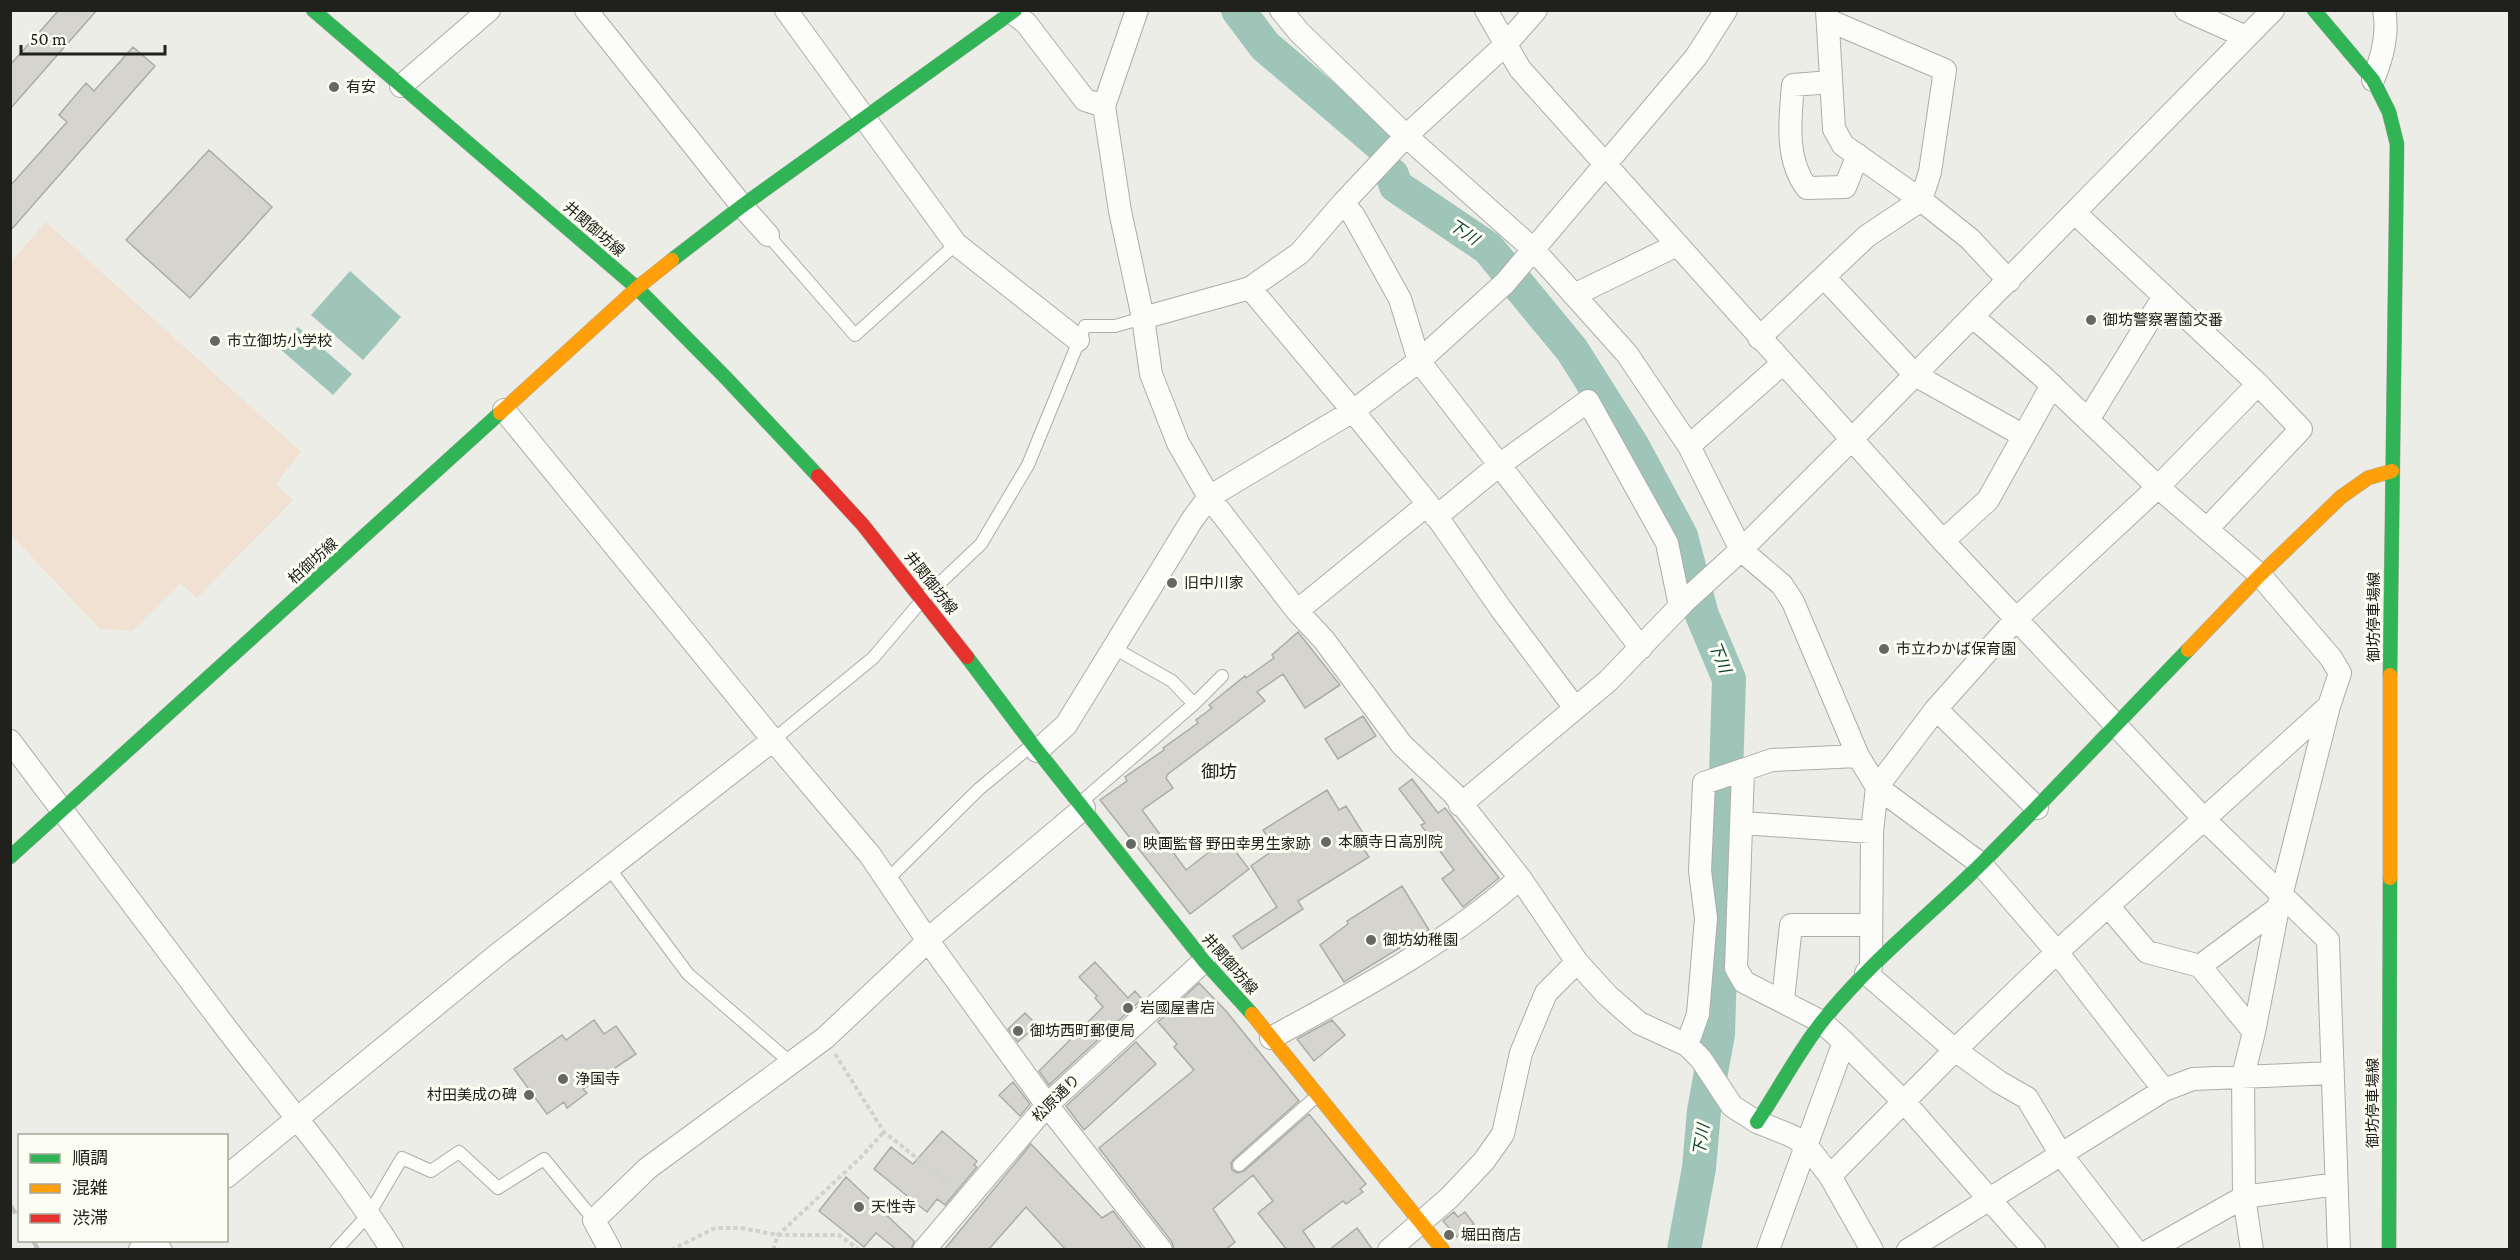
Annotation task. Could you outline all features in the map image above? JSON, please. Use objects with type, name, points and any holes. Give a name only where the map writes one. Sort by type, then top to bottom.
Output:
[{"type":"main road","name":"井関御坊線","points":[[313,10],[637,288],[726,378],[863,525],[923,598],[1035,748],[1204,961],[1240,999],[1443,1250]]},
{"type":"main road","name":"御坊停車場線","points":[[2314,10],[2373,80],[2389,112],[2397,144],[2392,471],[2389,1250]]},
{"type":"main road","name":"柏御坊線","points":[[10,857],[637,288],[742,206],[1012,11]]},
{"type":"main road","points":[[1757,1122],[1782,1085],[1798,1055],[1822,1022],[1868,970],[2037,808],[2260,575],[2341,497],[2368,478],[2392,471]]},
{"type":"street","points":[[401,86],[489,10]]},
{"type":"street","points":[[586,10],[742,206],[768,235]]},
{"type":"street","points":[[786,10],[956,244],[1078,340]]},
{"type":"street","points":[[1137,10],[1104,106],[1120,211],[1143,318],[1151,374],[1178,443],[1209,497],[1297,611],[1323,640],[1402,745],[1453,794],[1520,878],[1577,962],[1607,995],[1639,1023],[1694,1052],[1732,1106],[1757,1122],[1792,1136],[1807,1146],[1830,1176],[1872,1250]]},
{"type":"street","points":[[1486,10],[1520,69],[1850,441],[2280,902],[2328,940],[2339,1250]]},
{"type":"street","points":[[1143,318],[1250,288],[1300,253],[1342,203],[1406,136],[1505,45],[1536,10]]},
{"type":"street","points":[[1035,748],[1066,725],[1192,519],[1209,497],[1353,411],[1419,361],[1505,283],[1696,57],[1726,10]]},
{"type":"street","points":[[2186,10],[2246,37]]},
{"type":"street","points":[[1460,805],[1608,681],[1683,603],[1741,550],[1916,375],[2273,10]]},
{"type":"street","points":[[2373,80],[2382,57],[2386,22],[2384,10]]},
{"type":"street","points":[[1012,11],[1026,23],[1085,100],[1104,106]]},
{"type":"street","points":[[1289,14],[1406,136],[1527,256],[1574,295],[1627,354],[1689,446],[1741,550],[1782,585],[1792,602],[1858,756],[1877,787],[1981,864],[2057,952],[2164,1090]]},
{"type":"street","points":[[1759,338],[1867,236],[1921,200],[1929,172],[1945,70],[1828,16],[1834,129],[1843,145],[1921,200],[1970,239],[2009,280]]},
{"type":"street","points":[[1831,82],[1793,86],[1789,129],[1797,177],[1807,188],[1845,187],[1858,155]]},
{"type":"street","points":[[1342,203],[1354,216],[1400,299],[1419,361],[1641,648]]},
{"type":"street","points":[[2075,213],[2258,384],[2301,429],[2206,529]]},
{"type":"street","points":[[1574,295],[1677,245]]},
{"type":"street","points":[[1824,277],[1916,375],[2024,436]]},
{"type":"street","points":[[1250,288],[1432,510],[1575,708]]},
{"type":"street","points":[[2088,420],[2164,296]]},
{"type":"street","points":[[1973,317],[2052,386],[2158,487],[2260,575],[2331,658],[2340,673],[2328,706],[2280,902],[2243,1076],[2244,1197],[2253,1250]]},
{"type":"street","points":[[1689,446],[1782,364]]},
{"type":"street","points":[[2135,1250],[2060,1153],[2027,1098],[1999,1082],[1955,1050],[1868,970],[1872,832],[1877,787],[1936,709],[2016,619],[2158,487],[2258,384]]},
{"type":"street","points":[[1943,541],[1988,500],[2052,386]]},
{"type":"street","points":[[1297,611],[1432,510],[1588,401],[1667,543],[1683,603]]},
{"type":"street","points":[[504,410],[773,740],[870,855],[927,941],[1047,1105],[1161,1250]]},
{"type":"street","points":[[1830,1176],[1955,1050],[2057,952],[2328,706]]},
{"type":"street","points":[[1936,709],[2037,808]]},
{"type":"street","points":[[228,1175],[609,868],[773,740]]},
{"type":"street","points":[[10,741],[228,1030],[298,1117],[369,1214],[392,1250]]},
{"type":"street","points":[[1694,1052],[1706,918],[1700,871],[1704,783],[1772,760],[1858,756]]},
{"type":"street","points":[[1740,772],[1742,822],[1736,968],[1744,981],[1783,999],[1822,1022],[1844,1042],[1905,1102],[2034,1250]]},
{"type":"street","points":[[610,1250],[594,1220],[648,1168],[825,1038],[927,941],[1082,805]]},
{"type":"street","points":[[1742,822],[1872,832]]},
{"type":"street","points":[[1271,1038],[1357,991],[1434,943],[1500,896],[1520,878]]},
{"type":"street","points":[[2200,966],[2280,902]]},
{"type":"street","points":[[2109,907],[2147,952],[2200,966],[2254,1032]]},
{"type":"street","points":[[1783,999],[1791,925],[1870,925]]},
{"type":"street","name":"松原通り","points":[[924,1250],[1047,1105],[1204,961]]},
{"type":"street","points":[[1389,1250],[1449,1198],[1484,1161],[1503,1134],[1521,1053],[1546,993],[1577,962]]},
{"type":"street","points":[[1768,1250],[1844,1042]]},
{"type":"street","points":[[1908,1250],[2164,1090],[2193,1079],[2333,1073]]},
{"type":"street","points":[[2150,1250],[2244,1197],[2336,1184]]},
{"type":"lane","points":[[768,235],[855,335],[956,244]]},
{"type":"lane","points":[[773,740],[873,658],[923,598],[981,544],[1023,475],[1050,416],[1085,326],[1114,326],[1143,318]]},
{"type":"lane","points":[[1114,648],[1172,681],[1194,704]]},
{"type":"lane","points":[[1082,805],[1222,676]]},
{"type":"lane","points":[[886,881],[979,789],[1035,748]]},
{"type":"lane","points":[[609,868],[688,974],[791,1063]]},
{"type":"lane","points":[[1239,1165],[1317,1095]]},
{"type":"lane","points":[[336,1250],[369,1214],[402,1158],[431,1171],[459,1152],[498,1188],[544,1159],[594,1220]]},
{"type":"path","points":[[825,1038],[884,1132],[966,1198]]},
{"type":"path","points":[[773,1250],[778,1235],[859,1159],[884,1132]]},
{"type":"path","points":[[671,1250],[716,1228],[741,1228],[778,1235],[838,1235],[859,1250]]},
{"type":"shaded area","points":[[46,222],[301,452],[276,484],[293,500],[197,598],[180,583],[132,631],[99,628],[11,535],[11,262]]},
{"type":"shaded area","points":[[350,271],[401,317],[363,360],[311,315]]},
{"type":"shaded area","points":[[298,327],[352,374],[333,395],[279,348]]},
{"type":"building","points":[[59,10],[97,10],[10,109],[10,65]]},
{"type":"building","points":[[133,47],[155,66],[10,231],[10,186],[67,122],[59,115],[86,83],[94,91]]},
{"type":"building","points":[[209,150],[272,207],[190,298],[126,240]]},
{"type":"building","points":[[1298,632],[1340,685],[1305,708],[1283,674],[1257,692],[1265,701],[1168,774],[1166,778],[1173,788],[1142,810],[1186,870],[1226,839],[1249,869],[1190,914],[1100,800],[1127,781],[1125,777],[1198,723],[1196,720],[1212,708],[1209,705],[1245,676],[1246,678],[1274,658],[1272,655]]},
{"type":"building","points":[[1363,716],[1376,736],[1338,759],[1325,739]]},
{"type":"building","points":[[1412,779],[1438,813],[1445,808],[1499,878],[1463,907],[1442,879],[1454,870],[1421,825],[1425,823],[1399,789]]},
{"type":"building","points":[[1327,790],[1339,810],[1346,806],[1363,833],[1357,838],[1369,857],[1298,901],[1303,909],[1242,949],[1233,936],[1277,907],[1251,866],[1275,849],[1263,830]]},
{"type":"building","name":"御坊幼稚園","points":[[1402,886],[1429,930],[1344,982],[1320,945],[1348,924],[1347,921]]},
{"type":"building","points":[[1095,962],[1128,998],[1135,991],[1142,999],[1049,1085],[1039,1071],[1103,1007],[1095,998],[1097,996],[1079,977]]},
{"type":"building","points":[[1199,983],[1226,1011],[1299,1101],[1234,1159],[1231,1163],[1232,1170],[1237,1173],[1244,1171],[1309,1114],[1366,1184],[1360,1189],[1363,1192],[1346,1204],[1343,1201],[1303,1231],[1316,1250],[1287,1250],[1258,1213],[1273,1201],[1253,1175],[1213,1209],[1235,1242],[1225,1250],[1174,1250],[1172,1242],[1099,1148],[1194,1070],[1174,1047],[1177,1044],[1158,1022]]},
{"type":"building","points":[[1025,1013],[1037,1025],[1018,1042],[1008,1029]]},
{"type":"building","points":[[594,1020],[604,1034],[616,1026],[636,1054],[583,1089],[587,1093],[567,1108],[564,1102],[547,1114],[514,1069],[562,1035],[566,1040]]},
{"type":"building","points":[[1332,1020],[1345,1035],[1314,1061],[1297,1039]]},
{"type":"building","points":[[1136,1042],[1156,1064],[1084,1130],[1066,1106]]},
{"type":"building","points":[[1013,1082],[1030,1104],[1020,1116],[999,1095]]},
{"type":"building","points":[[942,1131],[977,1161],[974,1165],[977,1167],[945,1205],[937,1199],[927,1212],[874,1169],[891,1147],[913,1164]]},
{"type":"building","points":[[1031,1144],[1102,1218],[1113,1211],[1143,1250],[1066,1250],[1026,1207],[988,1250],[944,1250]]},
{"type":"building","name":"天性寺","points":[[846,1177],[914,1241],[911,1250],[897,1250],[876,1233],[864,1247],[819,1211]]},
{"type":"building","points":[[1454,1212],[1458,1217],[1465,1212],[1474,1224],[1457,1237],[1443,1221]]},
{"type":"building","points":[[1357,1228],[1373,1250],[1329,1250]]},
{"type":"waterway","name":"下川","points":[[1238,10],[1265,46],[1381,145]]},
{"type":"waterway","name":"下川","points":[[1392,175],[1396,186],[1488,248],[1572,350],[1632,445],[1681,536],[1702,615],[1729,679],[1718,1034],[1704,1111],[1699,1168],[1684,1250]]},
{"type":"railway","points":[[10,1205],[18,1217]]},
{"type":"railway","points":[[34,1242],[38,1250]]},
{"type":"traffic: fast","points":[[313,10],[637,288],[818,476]]},
{"type":"traffic: fast","points":[[672,260],[742,206],[1015,10]]},
{"type":"traffic: fast","points":[[2314,10],[2373,80],[2389,112],[2397,144],[2390,675]]},
{"type":"traffic: fast","points":[[10,857],[500,413]]},
{"type":"traffic: fast","points":[[1757,1122],[1804,1047],[1839,1001],[1982,863],[2188,650]]},
{"type":"traffic: fast","points":[[967,657],[1033,745],[1204,961],[1252,1014]]},
{"type":"traffic: fast","points":[[2389,1250],[2390,878]]},
{"type":"traffic: slow","points":[[500,413],[637,288],[672,260]]},
{"type":"traffic: slow","points":[[2188,650],[2260,575],[2341,497],[2368,478],[2392,471]]},
{"type":"traffic: slow","points":[[2390,675],[2390,878]]},
{"type":"traffic: slow","points":[[1252,1014],[1443,1250]]},
{"type":"traffic: jam","points":[[818,476],[863,525],[967,657]]},
{"type":"place","name":"有安","points":[[334,87]]},
{"type":"place","name":"御坊警察署薗交番","points":[[2091,320]]},
{"type":"place","name":"市立御坊小学校","points":[[215,341]]},
{"type":"place","name":"旧中川家","points":[[1172,583]]},
{"type":"place","name":"市立わかば保育園","points":[[1884,649]]},
{"type":"place","name":"本願寺日高別院","points":[[1326,842]]},
{"type":"place","name":"映画監督 野田幸男生家跡","points":[[1131,844]]},
{"type":"place","name":"御坊幼稚園","points":[[1371,940]]},
{"type":"place","name":"岩國屋書店","points":[[1128,1008]]},
{"type":"place","name":"御坊西町郵便局","points":[[1018,1031]]},
{"type":"place","name":"浄国寺","points":[[563,1079]]},
{"type":"place","name":"村田美成の碑","points":[[529,1095]]},
{"type":"place","name":"天性寺","points":[[859,1207]]},
{"type":"place","name":"堀田商店","points":[[1449,1235]]},
{"type":"district","name":"御坊","points":[[1219,772]]}]
